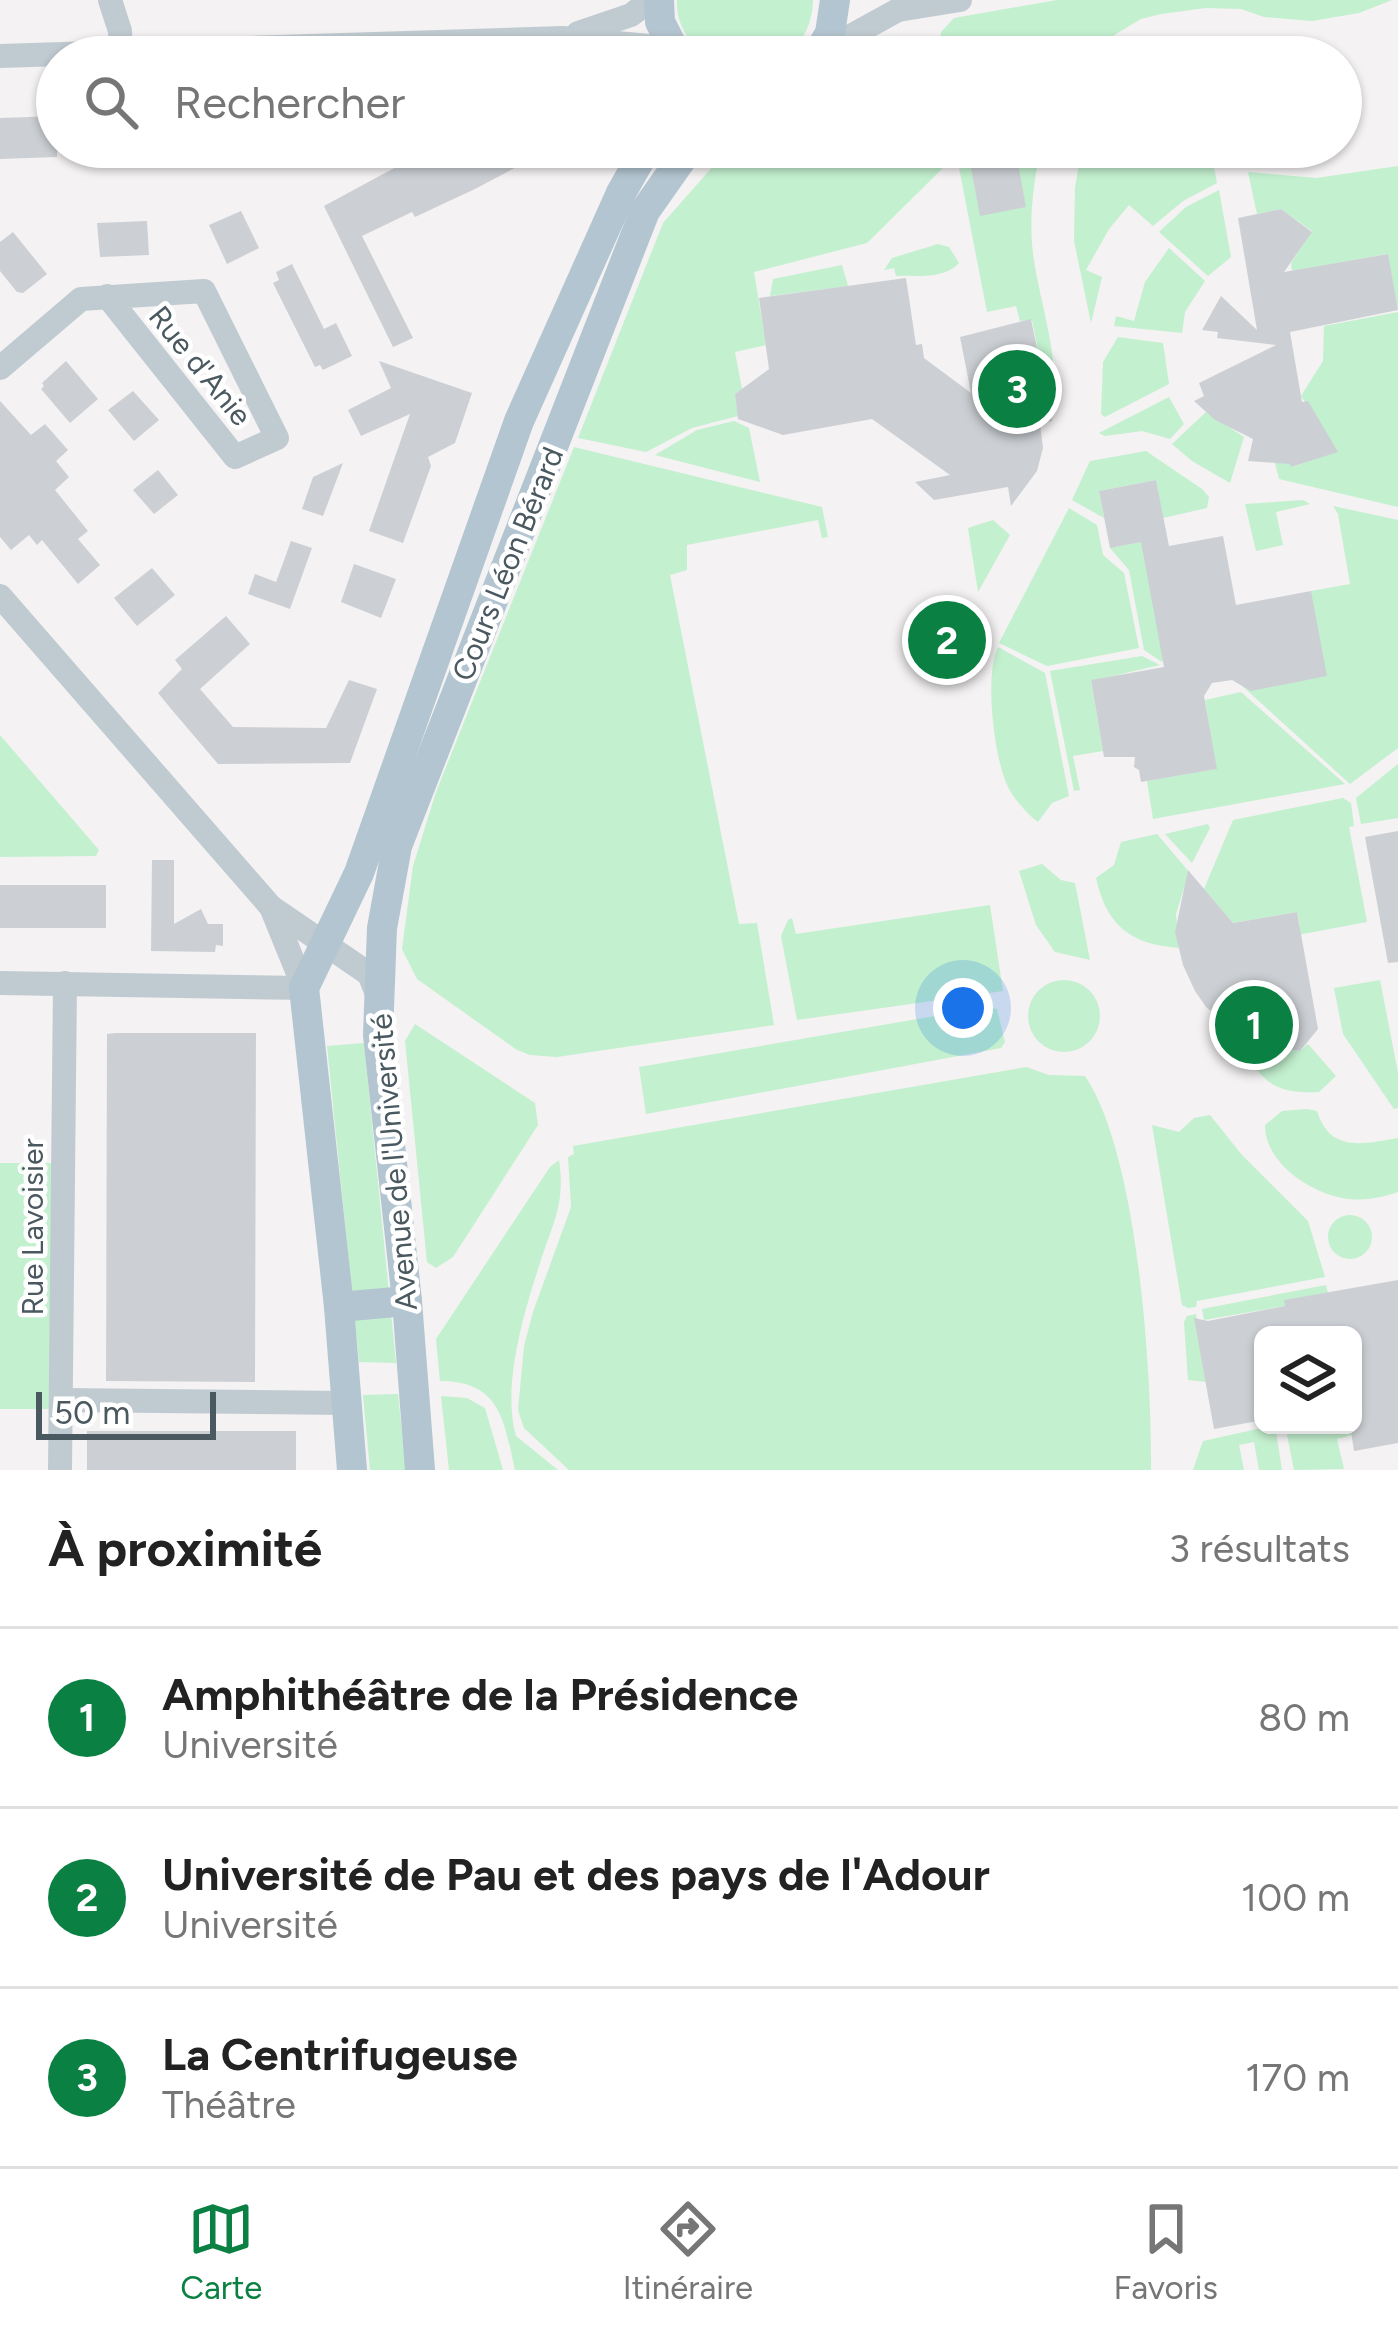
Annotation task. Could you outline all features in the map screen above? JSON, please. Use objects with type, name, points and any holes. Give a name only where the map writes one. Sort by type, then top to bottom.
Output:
[{"type":"main road","points":[[655,0],[667,36]]},
{"type":"main road","points":[[828,36],[835,0]]},
{"type":"main road","name":"Cours Léon Bérard","points":[[304,988],[366,856],[519,421],[635,168]]},
{"type":"main road","name":"Cours Léon Bérard","points":[[379,999],[382,928],[397,846],[645,211],[675,168]]},
{"type":"main road","points":[[304,988],[352,1470]]},
{"type":"main road","name":"Avenue de l'Université","points":[[379,999],[378,1035],[420,1470]]},
{"type":"main road","points":[[339,1306],[407,1301]]},
{"type":"street","points":[[110,0],[120,36]]},
{"type":"street","points":[[569,36],[631,15],[655,0]]},
{"type":"street","points":[[871,0],[898,10]]},
{"type":"street","points":[[852,36],[898,10],[960,0]]},
{"type":"street","points":[[0,56],[36,55]]},
{"type":"street","name":"Rue d'Anie","points":[[0,368],[81,298],[106,296],[204,291],[277,437],[235,457],[106,296]]},
{"type":"street","points":[[0,596],[271,907],[304,988],[0,983]]},
{"type":"street","name":"Avenue de l'Université","points":[[271,907],[369,974],[379,999]]},
{"type":"street","name":"Rue Lavoisier","points":[[60,1470],[65,983]]},
{"type":"street","points":[[62,1400],[346,1403]]},
{"type":"green space","points":[[677,0],[813,0],[803,36],[687,36]]},
{"type":"green space","points":[[1057,0],[1392,0],[1359,13],[1312,21],[1206,8],[1141,19],[1114,36],[941,36],[954,18]]},
{"type":"green space","points":[[1398,166],[1398,310],[1387,254],[1292,271],[1291,263],[1312,231],[1281,209],[1257,214],[1248,172],[1316,178]]},
{"type":"green space","points":[[711,168],[943,168],[867,243],[754,272],[766,345],[735,352],[742,389],[735,394],[738,416],[692,428],[646,452],[578,438],[663,223]]},
{"type":"green space","points":[[959,168],[1038,168],[1031,232],[1053,360],[1052,421],[1032,320],[1020,321],[1016,306],[987,312]]},
{"type":"green space","points":[[1078,168],[1214,168],[1217,183],[1183,201],[1153,226],[1129,205],[1086,270],[1102,277],[1091,323],[1074,241]]},
{"type":"green space","points":[[1219,190],[1231,257],[1208,276],[1159,232],[1186,207]]},
{"type":"green space","points":[[938,244],[949,247],[959,263],[929,276],[896,276],[894,268],[884,270],[892,258]]},
{"type":"green space","points":[[1169,248],[1205,281],[1185,312],[1182,333],[1114,326],[1116,316],[1134,321],[1145,282]]},
{"type":"green space","points":[[842,265],[848,286],[770,296],[773,279]]},
{"type":"green space","points":[[1398,312],[1398,507],[1279,479],[1275,463],[1290,462],[1292,467],[1337,451],[1301,396],[1323,361],[1324,326]]},
{"type":"green space","points":[[1118,337],[1163,343],[1169,384],[1105,417],[1101,414],[1103,362]]},
{"type":"green space","points":[[1169,397],[1184,424],[1170,439],[1142,431],[1099,433]]},
{"type":"green space","points":[[1206,412],[1244,437],[1230,483],[1172,444]]},
{"type":"green space","points":[[734,421],[749,428],[760,482],[655,455],[697,430]]},
{"type":"green space","points":[[574,447],[822,507],[828,537],[822,538],[818,520],[687,545],[687,570],[670,575],[739,924],[757,923],[774,1025],[557,1057],[530,1055],[417,979],[402,949],[413,866],[436,792]]},
{"type":"green space","points":[[1146,451],[1202,489],[1209,497],[1207,508],[1163,518],[1156,480],[1099,491],[1104,518],[1072,500],[1090,461]]},
{"type":"green space","points":[[1303,500],[1310,504],[1276,512],[1283,545],[1256,551],[1245,504]]},
{"type":"green space","points":[[1333,506],[1398,520],[1398,748],[1350,784],[1240,684],[1311,591],[1350,584]]},
{"type":"green space","points":[[1069,508],[1097,525],[1103,555],[1124,573],[1139,648],[1047,666],[999,643]]},
{"type":"green space","points":[[993,520],[1010,535],[978,592],[968,528]]},
{"type":"green space","points":[[1144,541],[1171,645],[1162,662],[1144,650],[1129,570],[1110,548]]},
{"type":"green space","points":[[998,647],[1045,673],[1069,796],[1052,803],[1038,822],[1011,792],[999,757],[991,696]]},
{"type":"green space","points":[[1142,656],[1160,665],[1091,681],[1103,751],[1073,756],[1080,790],[1074,791],[1050,671]]},
{"type":"green space","points":[[1241,692],[1345,784],[1153,819],[1147,781],[1216,769],[1205,700]]},
{"type":"green space","points":[[0,735],[99,850],[96,856],[0,857]]},
{"type":"green space","points":[[1398,764],[1398,818],[1361,824],[1356,798]]},
{"type":"green space","points":[[1343,798],[1351,803],[1354,826],[1349,827],[1367,922],[1287,937],[1300,926],[1297,912],[1233,923],[1204,889],[1233,820]]},
{"type":"green space","points":[[1208,824],[1192,863],[1165,834]]},
{"type":"green space","points":[[1157,834],[1189,872],[1176,914],[1179,948],[1147,942],[1123,930],[1107,909],[1096,878],[1114,865],[1121,842]]},
{"type":"green space","points":[[1042,864],[1061,880],[1075,883],[1090,960],[1055,952],[1036,925],[1019,871]]},
{"type":"green space","points":[[990,905],[1003,991],[797,1020],[781,936],[788,920],[792,918],[796,934]]},
{"type":"green space","points":[[1064,980],[1090,990],[1100,1016],[1090,1042],[1064,1052],[1038,1042],[1028,1016],[1038,990]]},
{"type":"green space","points":[[1380,980],[1398,1073],[1398,1108],[1394,1109],[1343,1034],[1334,988]]},
{"type":"green space","points":[[997,1009],[1005,1042],[1001,1048],[646,1114],[639,1067]]},
{"type":"green space","points":[[415,1024],[535,1103],[538,1125],[453,1257],[436,1268],[427,1262],[405,1041]]},
{"type":"green space","points":[[1254,1040],[1300,1051],[1308,1044],[1336,1076],[1319,1092],[1276,1086],[1256,1069]]},
{"type":"green space","points":[[364,1043],[396,1363],[359,1362],[327,1046]]},
{"type":"green space","points":[[1026,1067],[1049,1075],[1085,1076],[1118,1157],[1145,1324],[1151,1470],[569,1470],[524,1428],[518,1410],[524,1346],[571,1207],[568,1157],[574,1154],[573,1146]]},
{"type":"green space","points":[[1282,1111],[1317,1111],[1339,1140],[1360,1143],[1398,1138],[1398,1192],[1349,1199],[1321,1191],[1294,1175],[1273,1152],[1265,1125]]},
{"type":"green space","points":[[1210,1115],[1242,1155],[1308,1221],[1325,1277],[1197,1301],[1196,1307],[1182,1305],[1152,1125],[1179,1132],[1194,1118]]},
{"type":"green space","points":[[559,1160],[559,1203],[521,1330],[511,1396],[516,1436],[558,1470],[515,1470],[502,1420],[487,1396],[460,1383],[440,1381],[436,1339]]},
{"type":"green space","points":[[0,1163],[53,1163],[51,1409],[0,1409]]},
{"type":"green space","points":[[1350,1215],[1366,1221],[1372,1237],[1366,1253],[1350,1259],[1334,1253],[1328,1237],[1334,1221]]},
{"type":"green space","points":[[1326,1285],[1328,1293],[1285,1300],[1285,1306],[1204,1320],[1202,1309]]},
{"type":"green space","points":[[1196,1314],[1206,1382],[1188,1380],[1184,1322]]},
{"type":"green space","points":[[398,1394],[406,1470],[370,1470],[363,1395]]},
{"type":"green space","points":[[441,1396],[467,1398],[485,1408],[503,1470],[449,1470]]},
{"type":"green space","points":[[1254,1430],[1254,1434],[1276,1434],[1282,1470],[1259,1470],[1254,1442],[1239,1445],[1244,1470],[1193,1470],[1203,1441]]},
{"type":"green space","points":[[1287,1434],[1352,1434],[1337,1439],[1344,1469],[1294,1470]]},
{"type":"building","points":[[36,117],[36,158],[0,159],[0,118]]},
{"type":"building","points":[[394,168],[514,168],[415,217],[412,212],[362,236],[413,338],[393,347],[324,206]]},
{"type":"building","points":[[971,168],[1019,168],[1026,207],[980,216]]},
{"type":"building","points":[[1281,209],[1312,232],[1284,272],[1388,254],[1398,310],[1290,332],[1302,402],[1308,401],[1338,452],[1291,467],[1248,461],[1253,439],[1215,420],[1194,401],[1204,396],[1199,383],[1276,345],[1217,338],[1218,332],[1202,330],[1221,296],[1257,330],[1238,218]]},
{"type":"building","points":[[241,211],[259,248],[227,264],[209,225]]},
{"type":"building","points":[[147,221],[149,255],[100,257],[97,223]]},
{"type":"building","points":[[13,232],[47,274],[23,293],[0,271],[0,242]]},
{"type":"building","points":[[292,264],[324,329],[336,323],[352,356],[323,370],[320,365],[315,367],[273,283],[279,280],[276,272]]},
{"type":"building","points":[[906,278],[916,345],[922,344],[924,358],[971,393],[960,337],[1031,319],[1052,421],[1040,424],[1043,448],[1037,471],[1011,506],[1008,487],[934,500],[915,482],[950,475],[872,419],[783,435],[738,419],[735,394],[769,369],[759,298]]},
{"type":"building","points":[[66,361],[98,399],[70,423],[41,389]]},
{"type":"building","points":[[379,361],[472,393],[455,443],[428,457],[431,466],[403,543],[369,531],[410,414],[361,436],[348,410],[391,388]]},
{"type":"building","points":[[133,391],[159,420],[134,441],[108,410]]},
{"type":"building","points":[[0,401],[31,435],[45,424],[68,450],[56,461],[69,477],[55,490],[88,531],[78,539],[100,565],[78,584],[42,540],[37,545],[29,535],[11,550],[0,537]]},
{"type":"building","points":[[343,463],[323,516],[302,509],[313,477]]},
{"type":"building","points":[[158,470],[178,495],[154,514],[133,490]]},
{"type":"building","points":[[1156,480],[1169,546],[1223,536],[1236,605],[1311,591],[1327,676],[1251,691],[1232,680],[1212,683],[1204,696],[1217,769],[1141,782],[1135,757],[1104,757],[1091,680],[1164,667],[1141,542],[1110,548],[1099,491]]},
{"type":"building","points":[[291,541],[312,548],[290,609],[248,594],[255,574],[276,582]]},
{"type":"building","points":[[354,564],[396,579],[381,618],[341,602]]},
{"type":"building","points":[[152,568],[175,595],[137,626],[114,598]]},
{"type":"building","points":[[226,616],[250,644],[200,689],[233,727],[326,728],[349,680],[377,689],[350,763],[218,764],[172,710],[158,693],[182,669],[175,660]]},
{"type":"building","points":[[1398,831],[1398,962],[1388,963],[1365,837]]},
{"type":"building","points":[[152,860],[174,860],[174,924],[201,909],[208,924],[223,924],[223,946],[216,945],[215,952],[151,951]]},
{"type":"building","points":[[1188,870],[1233,923],[1297,912],[1318,1029],[1300,1051],[1240,1034],[1206,1007],[1195,991],[1175,932]]},
{"type":"building","points":[[0,885],[106,885],[106,928],[0,928]]},
{"type":"building","points":[[256,1033],[255,1382],[106,1381],[107,1034]]},
{"type":"building","points":[[1398,1280],[1398,1443],[1354,1451],[1351,1434],[1362,1434],[1362,1326],[1254,1326],[1254,1422],[1214,1429],[1194,1318],[1208,1321],[1285,1306],[1284,1300]]},
{"type":"building","points":[[87,1431],[296,1431],[296,1470],[87,1470]]},
{"type":"place","name":"La Centrifugeuse","points":[[1017,389]]},
{"type":"place","name":"Université de Pau et des pays de l'Adour","points":[[947,640]]},
{"type":"place","name":"Amphithéâtre de la Présidence","points":[[1254,1025]]}]
